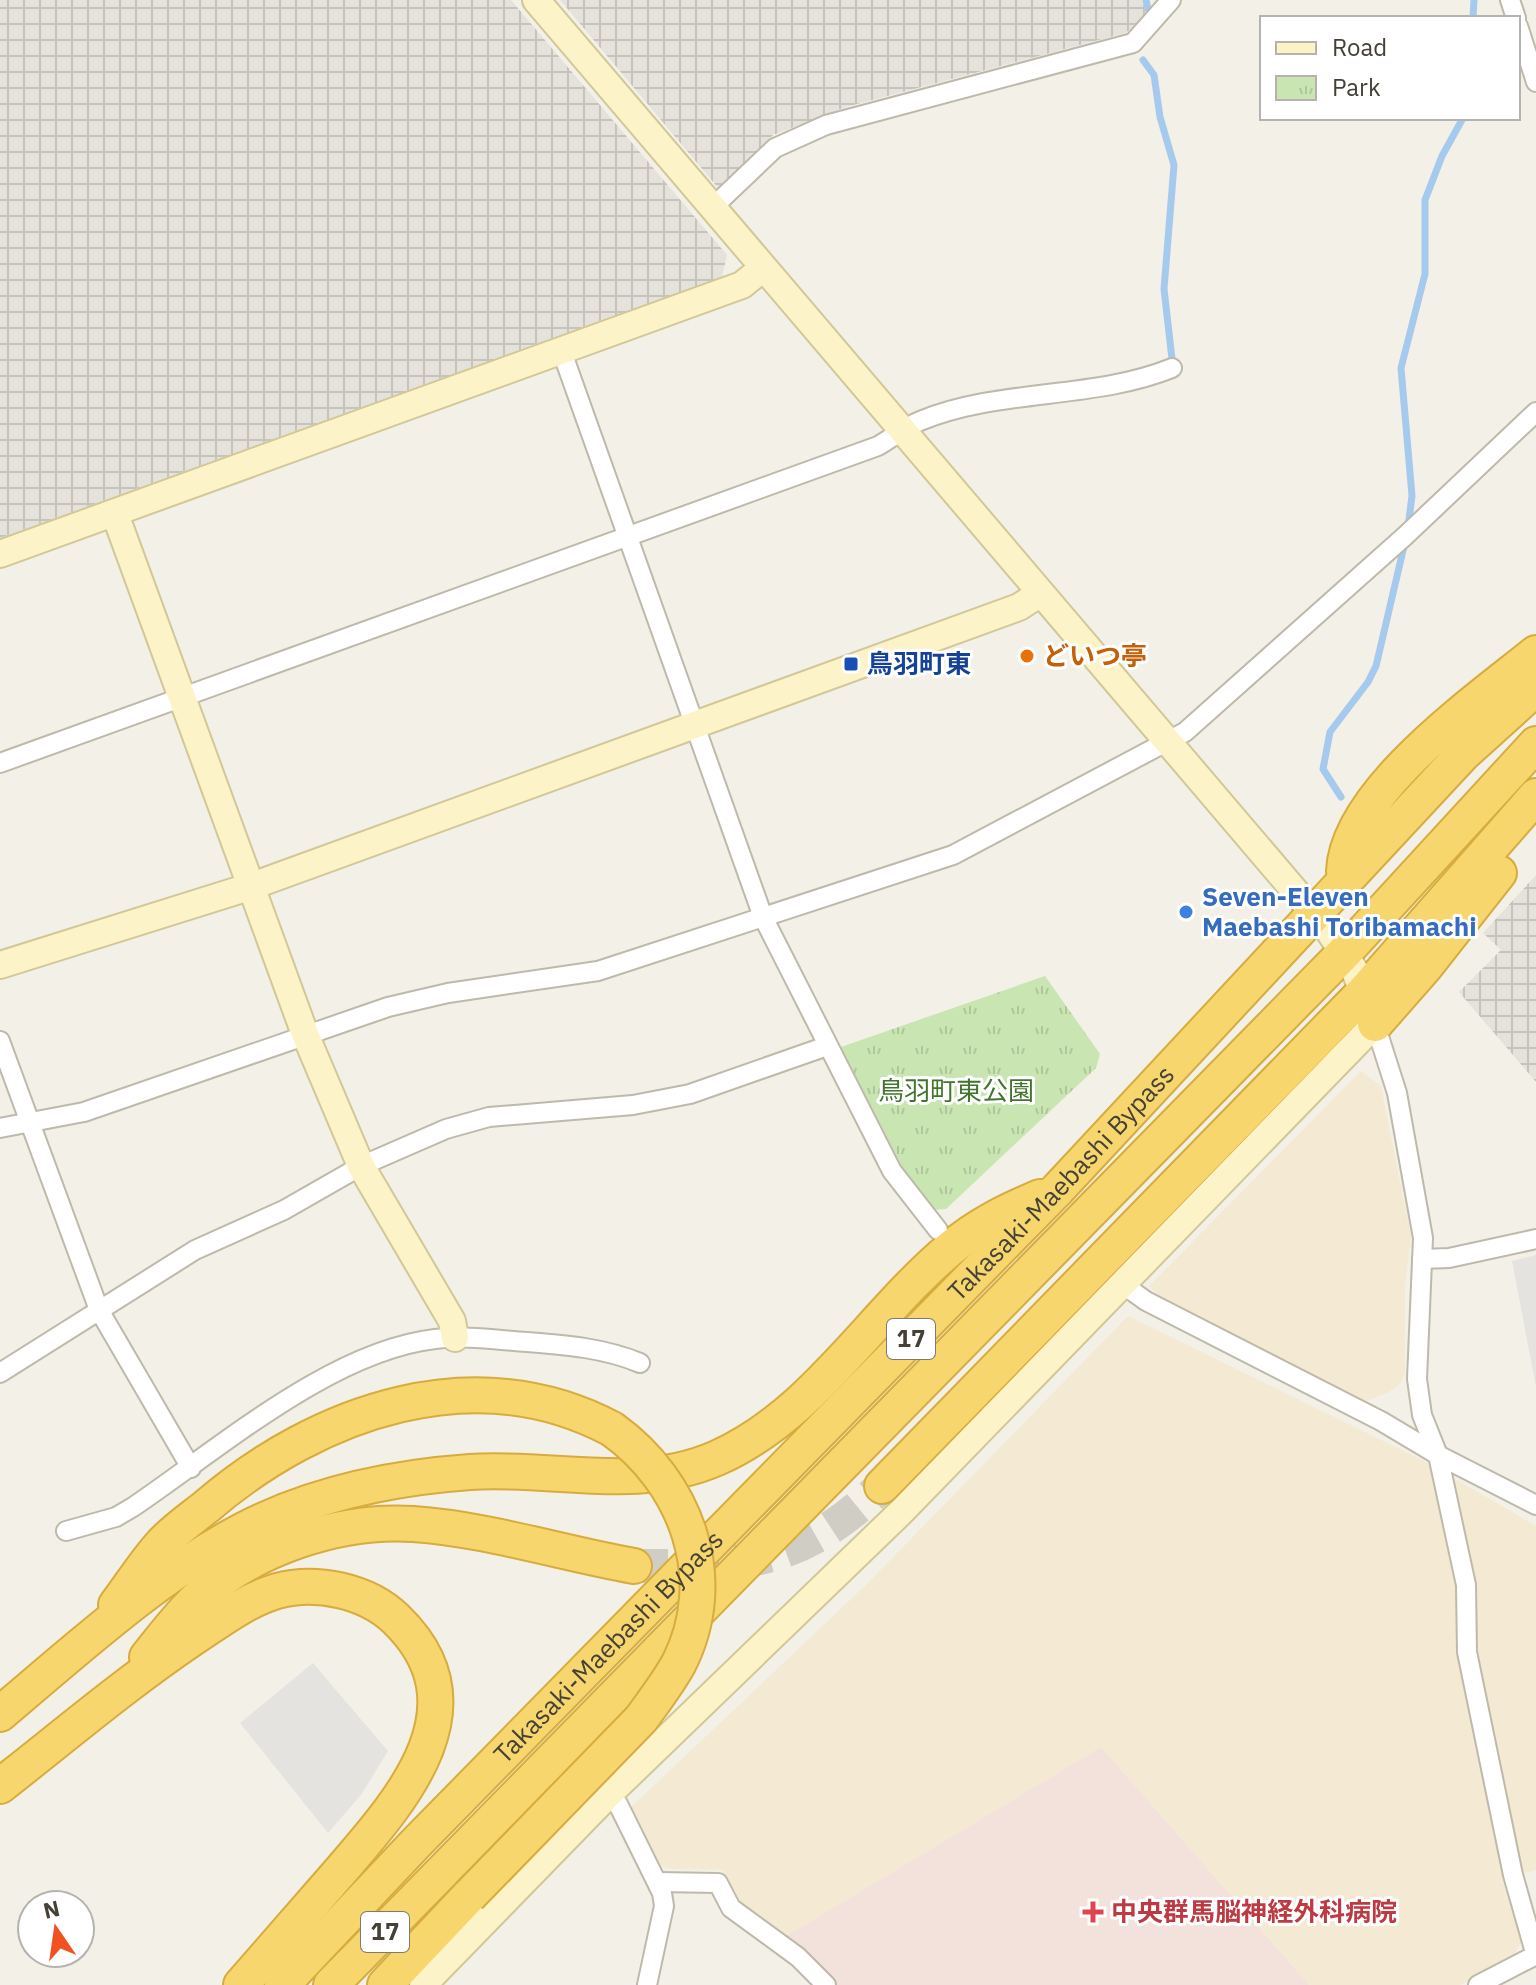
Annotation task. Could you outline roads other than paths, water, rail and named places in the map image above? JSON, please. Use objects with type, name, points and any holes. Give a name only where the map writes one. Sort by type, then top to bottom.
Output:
[{"type":"highway","points":[[1344,879],[1349,847],[1390,779],[1451,722],[1536,653]]},
{"type":"highway","name":"Takasaki-Maebashi Bypass","points":[[282,1985],[416,1843],[1058,1189],[1463,754],[1536,688]]},
{"type":"highway","name":"Takasaki-Maebashi Bypass","points":[[331,1985],[1344,953],[1536,744]]},
{"type":"highway","points":[[882,1486],[1364,992],[1536,796]]},
{"type":"highway","points":[[1375,1024],[1425,967],[1536,825]]},
{"type":"highway","points":[[0,1714],[92,1637],[226,1540],[263,1520],[355,1489],[473,1471],[645,1476],[681,1470],[726,1454],[784,1416],[949,1249],[994,1217],[1058,1189]]},
{"type":"highway","points":[[92,1637],[161,1544],[222,1493],[280,1452],[355,1416],[397,1403],[477,1395],[515,1397],[569,1408],[612,1429],[659,1471],[688,1524],[696,1563],[690,1634],[672,1674],[641,1719],[385,1985]]},
{"type":"highway","points":[[128,1682],[184,1611],[216,1583],[268,1553],[334,1531],[413,1524],[634,1566]]},
{"type":"highway","points":[[0,1786],[128,1682],[253,1600],[300,1587],[340,1591],[386,1609],[402,1625],[425,1661],[435,1697],[432,1734],[406,1792],[241,1985]]},
{"type":"street","points":[[536,0],[762,269],[1313,912],[1344,953],[1364,992],[1397,1093],[1423,1238],[1417,1379],[1422,1415],[1438,1455],[1466,1585],[1467,1652],[1513,1875],[1536,1956],[1478,1985]]},
{"type":"street","points":[[1155,22],[1156,0]]},
{"type":"street","points":[[712,208],[775,148],[826,125],[1133,43],[1155,22],[1171,0]]},
{"type":"street","points":[[1520,32],[1536,82]]},
{"type":"street","points":[[0,554],[742,285],[762,269]]},
{"type":"street","points":[[562,352],[763,917],[892,1171],[938,1230]]},
{"type":"street","points":[[0,763],[878,446],[922,420],[988,402],[1116,382],[1172,368]]},
{"type":"street","points":[[0,1128],[84,1112],[305,1034],[421,999],[598,971],[953,855],[1185,732],[1355,581],[1536,412]]},
{"type":"street","points":[[115,514],[305,1034],[361,1166],[452,1321],[455,1338]]},
{"type":"street","points":[[0,965],[252,886],[1019,607],[1039,594]]},
{"type":"street","points":[[423,1985],[608,1795],[901,1512],[1125,1286],[1143,1259],[1375,1024]]},
{"type":"street","points":[[0,1041],[99,1310],[191,1468]]},
{"type":"street","points":[[0,1373],[195,1250],[284,1210],[361,1166],[446,1129],[479,1120],[633,1105],[690,1094],[827,1046]]},
{"type":"street","points":[[1422,1259],[1449,1258],[1536,1239]]},
{"type":"street","points":[[1125,1286],[1146,1301],[1381,1421],[1438,1455],[1536,1505]]},
{"type":"street","points":[[66,1531],[116,1517],[303,1390],[336,1372],[424,1341],[455,1338],[583,1347],[640,1363]]},
{"type":"street","points":[[608,1795],[618,1804],[658,1882],[664,1906],[647,1985]]},
{"type":"street","points":[[658,1882],[710,1880],[718,1883],[731,1908],[798,1957],[826,1985]]},
{"type":"waterway","points":[[1146,0],[1148,9]]},
{"type":"waterway","points":[[1473,16],[1474,0]]},
{"type":"waterway","points":[[1143,60],[1154,75],[1160,117],[1174,165],[1164,289],[1172,359]]},
{"type":"waterway","points":[[1408,527],[1412,496],[1401,368],[1425,274],[1425,200],[1442,156],[1462,120]]},
{"type":"waterway","points":[[1341,797],[1323,769],[1330,732],[1368,682],[1376,666],[1405,542]]},
{"type":"tunnel","points":[[634,1566],[708,1565],[768,1556],[823,1532],[882,1486]]},
{"type":"place","name":"どいつ亭","points":[[1027,656]]},
{"type":"place","name":"鳥羽町東","points":[[851,664]]},
{"type":"place","name":"Seven-Eleven Maebashi Toribamachi","points":[[1186,912]]},
{"type":"place","name":"中央群馬脳神経外科病院","points":[[1093,1912]]},
{"type":"park label","name":"鳥羽町東公園","points":[[956,1091]]}]
